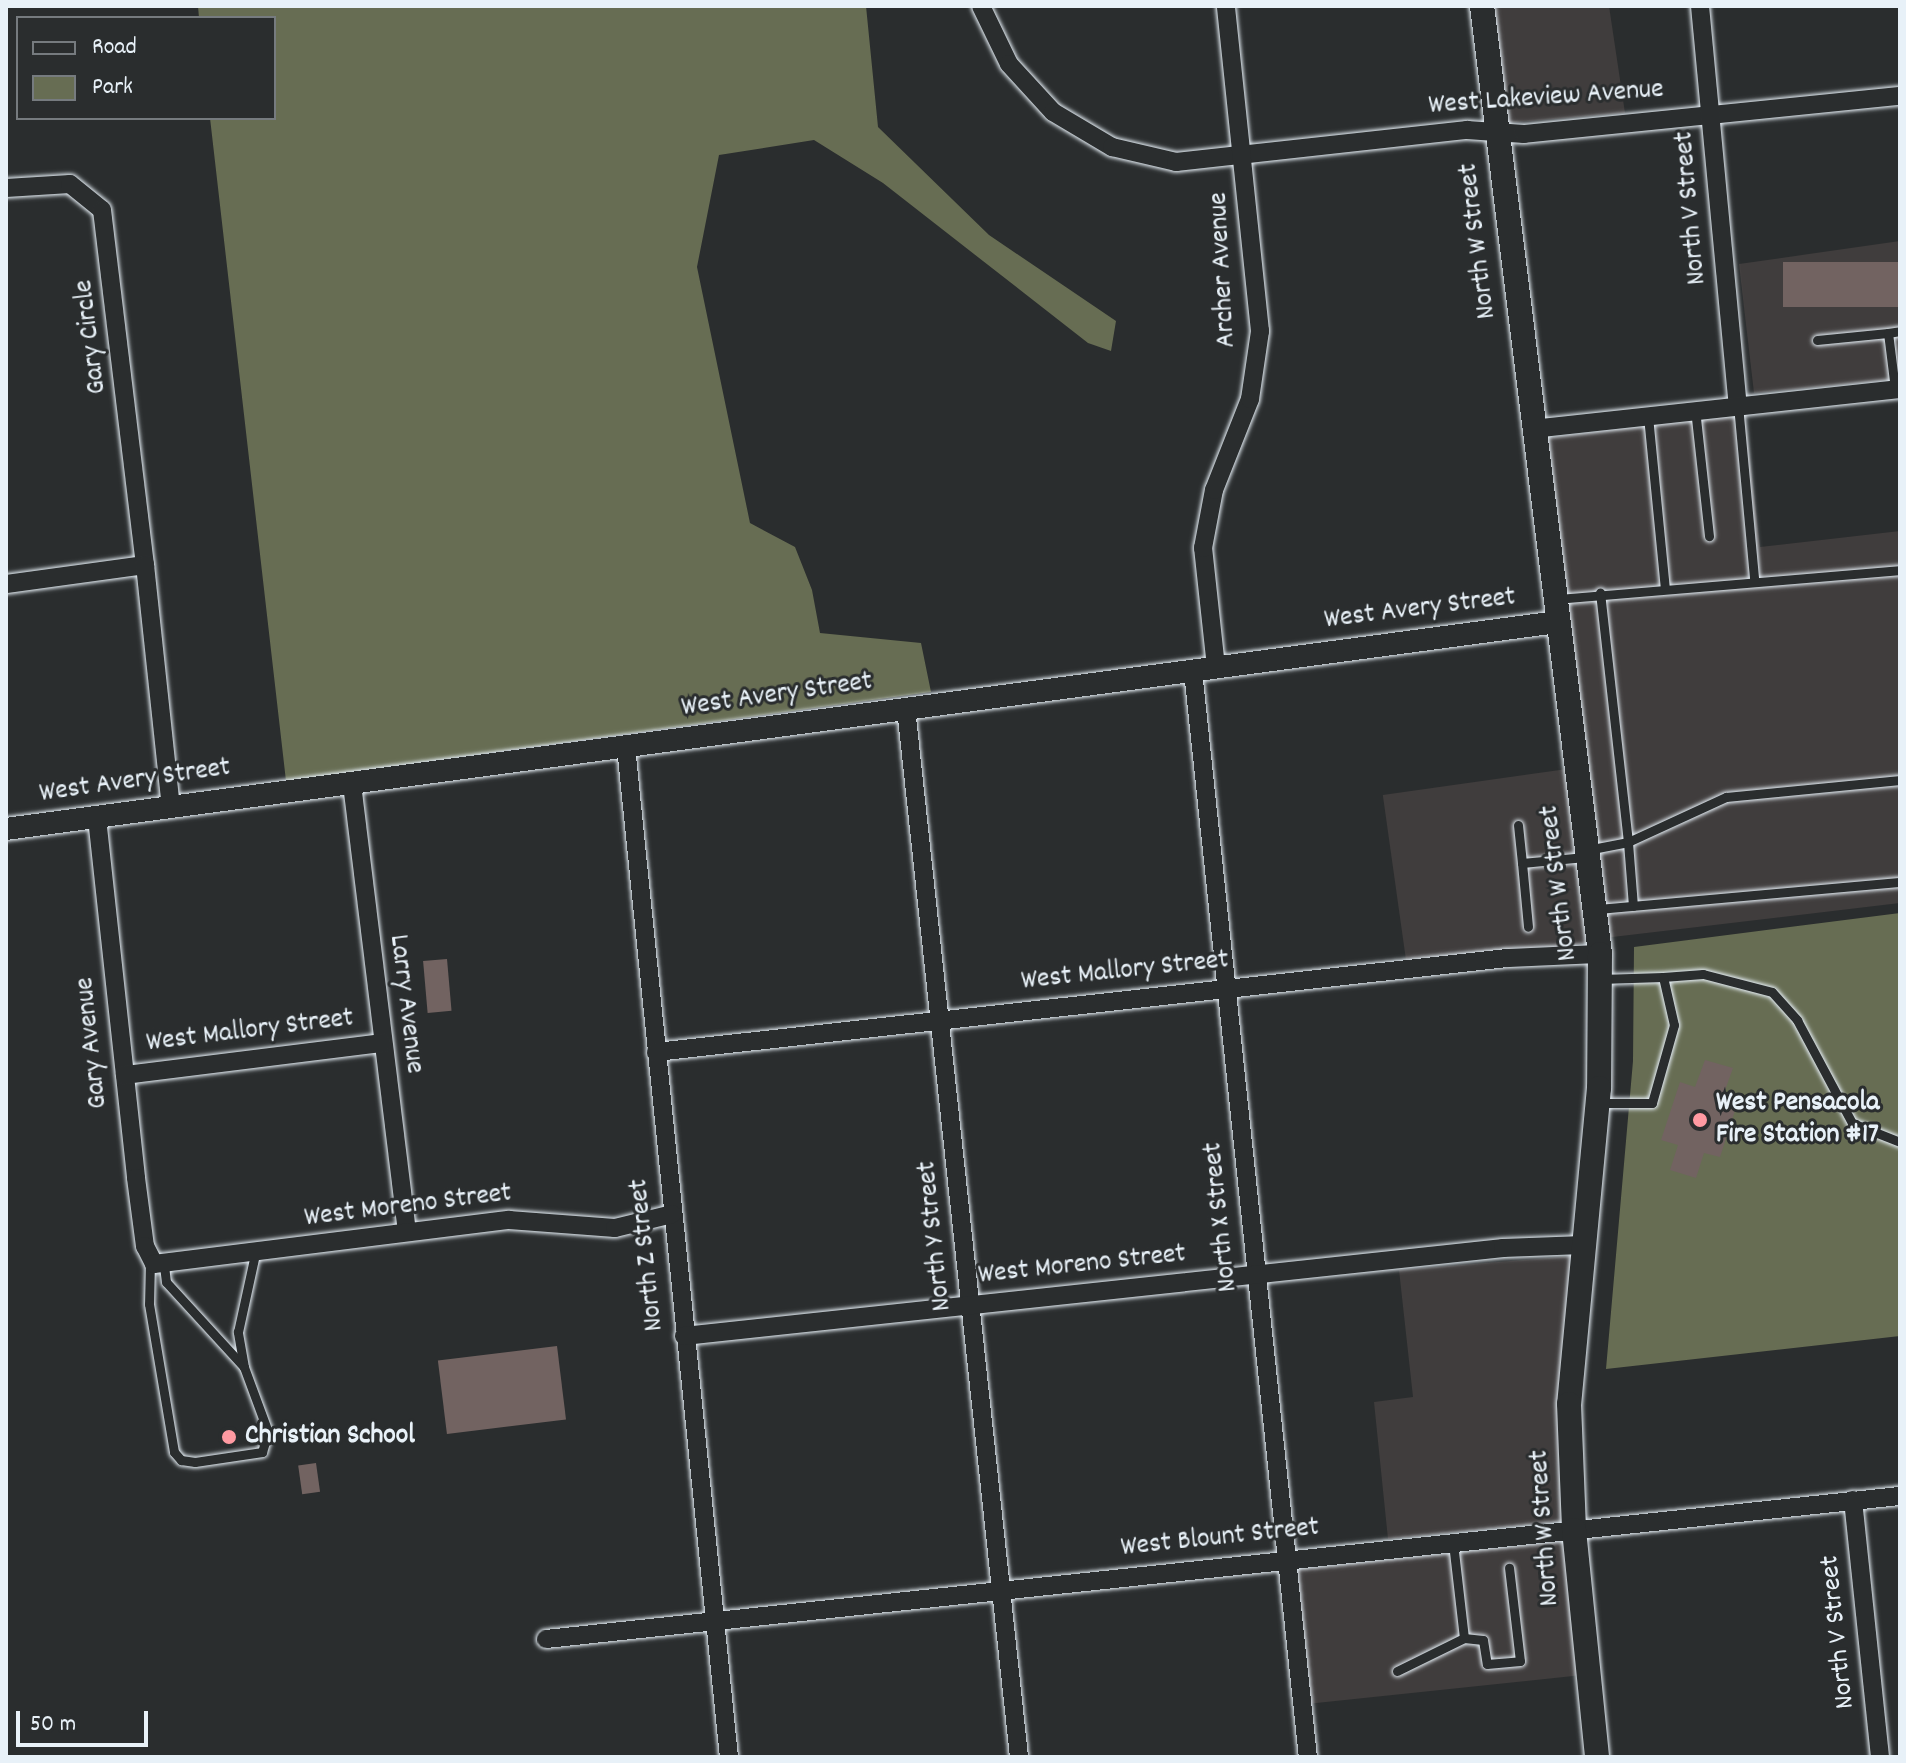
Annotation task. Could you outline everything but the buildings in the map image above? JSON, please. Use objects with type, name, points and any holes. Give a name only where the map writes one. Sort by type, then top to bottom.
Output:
[{"type":"main road","name":"North W Street","points":[[1482,6],[1532,429],[1600,954],[1598,1103],[1569,1404],[1574,1530],[1597,1757]]},
{"type":"street","name":"West Lakeview Avenue","points":[[981,6],[998,45],[1022,82],[1074,127],[1112,147],[1155,159],[1244,157],[1467,130],[1497,133],[1900,96]]},
{"type":"street","name":"Archer Avenue","points":[[1216,667],[1203,548],[1214,490],[1250,399],[1260,331],[1226,6]]},
{"type":"street","name":"North V Street","points":[[1700,6],[1738,405]]},
{"type":"street","name":"Gary Circle","points":[[6,188],[70,184],[102,210],[171,807]]},
{"type":"street","points":[[1532,429],[1897,389]]},
{"type":"street","points":[[6,584],[145,565]]},
{"type":"street","name":"West Avery Street","points":[[6,829],[1193,671],[1555,611]]},
{"type":"street","name":"North X Street","points":[[1193,671],[1308,1757]]},
{"type":"street","name":"North Y Street","points":[[906,708],[1019,1757]]},
{"type":"street","name":"North Z Street","points":[[626,747],[729,1757]]},
{"type":"street","name":"Larry Avenue","points":[[352,784],[407,1231]]},
{"type":"street","name":"Gary Avenue","points":[[97,818],[125,1075],[157,1264]]},
{"type":"street","name":"West Mallory Street","points":[[656,1052],[1507,958],[1600,954]]},
{"type":"street","name":"West Mallory Street","points":[[125,1075],[382,1043]]},
{"type":"street","name":"West Moreno Street","points":[[157,1264],[509,1220],[615,1228],[672,1214]]},
{"type":"street","name":"West Moreno Street","points":[[684,1336],[1503,1248],[1583,1245]]},
{"type":"street","name":"West Blount Street","points":[[546,1639],[715,1624],[1000,1590],[1900,1496]]},
{"type":"street","name":"North V Street","points":[[1853,1500],[1880,1757]]},
{"type":"lane","points":[[1817,340],[1900,331]]},
{"type":"lane","points":[[1888,333],[1897,389]]},
{"type":"lane","points":[[1738,405],[1754,579]]},
{"type":"lane","points":[[1695,409],[1709,536]]},
{"type":"lane","points":[[1648,415],[1665,588]]},
{"type":"lane","points":[[1555,611],[1600,593],[1900,570]]},
{"type":"lane","points":[[1600,593],[1633,906]]},
{"type":"lane","points":[[1522,863],[1588,853],[1628,842],[1726,797],[1900,780]]},
{"type":"lane","points":[[1518,825],[1528,927]]},
{"type":"lane","points":[[1595,909],[1900,882]]},
{"type":"lane","points":[[1600,979],[1703,974],[1772,992],[1797,1020],[1852,1123],[1900,1142]]},
{"type":"lane","points":[[1598,1103],[1652,1103],[1674,1025],[1663,977]]},
{"type":"lane","points":[[157,1264],[149,1304],[174,1452],[181,1460],[262,1452],[268,1432],[244,1367],[238,1332],[255,1254]]},
{"type":"lane","points":[[157,1264],[166,1282],[244,1367]]},
{"type":"lane","points":[[1453,1543],[1464,1638]]},
{"type":"lane","points":[[1397,1671],[1464,1638],[1483,1640],[1487,1664],[1520,1661],[1509,1568]]},
{"type":"shaded area","points":[[1491,6],[1609,6],[1625,113],[1505,123]]},
{"type":"shaded area","points":[[1900,241],[1900,379],[1754,393],[1739,264]]},
{"type":"shaded area","points":[[1745,414],[1760,547],[1900,531],[1900,903],[1604,938],[1546,438]]},
{"type":"shaded area","points":[[1567,769],[1591,942],[1407,968],[1383,795]]},
{"type":"shaded area","points":[[1573,1256],[1564,1521],[1388,1539],[1374,1402],[1413,1397],[1399,1270]]},
{"type":"shaded area","points":[[1566,1541],[1580,1675],[1312,1703],[1297,1569]]},
{"type":"green space","points":[[198,6],[866,6],[878,127],[989,235],[1116,321],[1111,351],[1088,343],[883,183],[814,140],[719,155],[697,267],[750,523],[795,547],[812,590],[820,633],[921,643],[931,692],[286,781],[210,120],[276,120],[276,16],[199,16]]},
{"type":"green space","points":[[1900,913],[1900,1336],[1606,1369],[1633,1061],[1634,947]]},
{"type":"place","name":"West Pensacola Fire Station #17","points":[[1700,1120]]},
{"type":"place","name":"Christian School","points":[[229,1437]]}]
